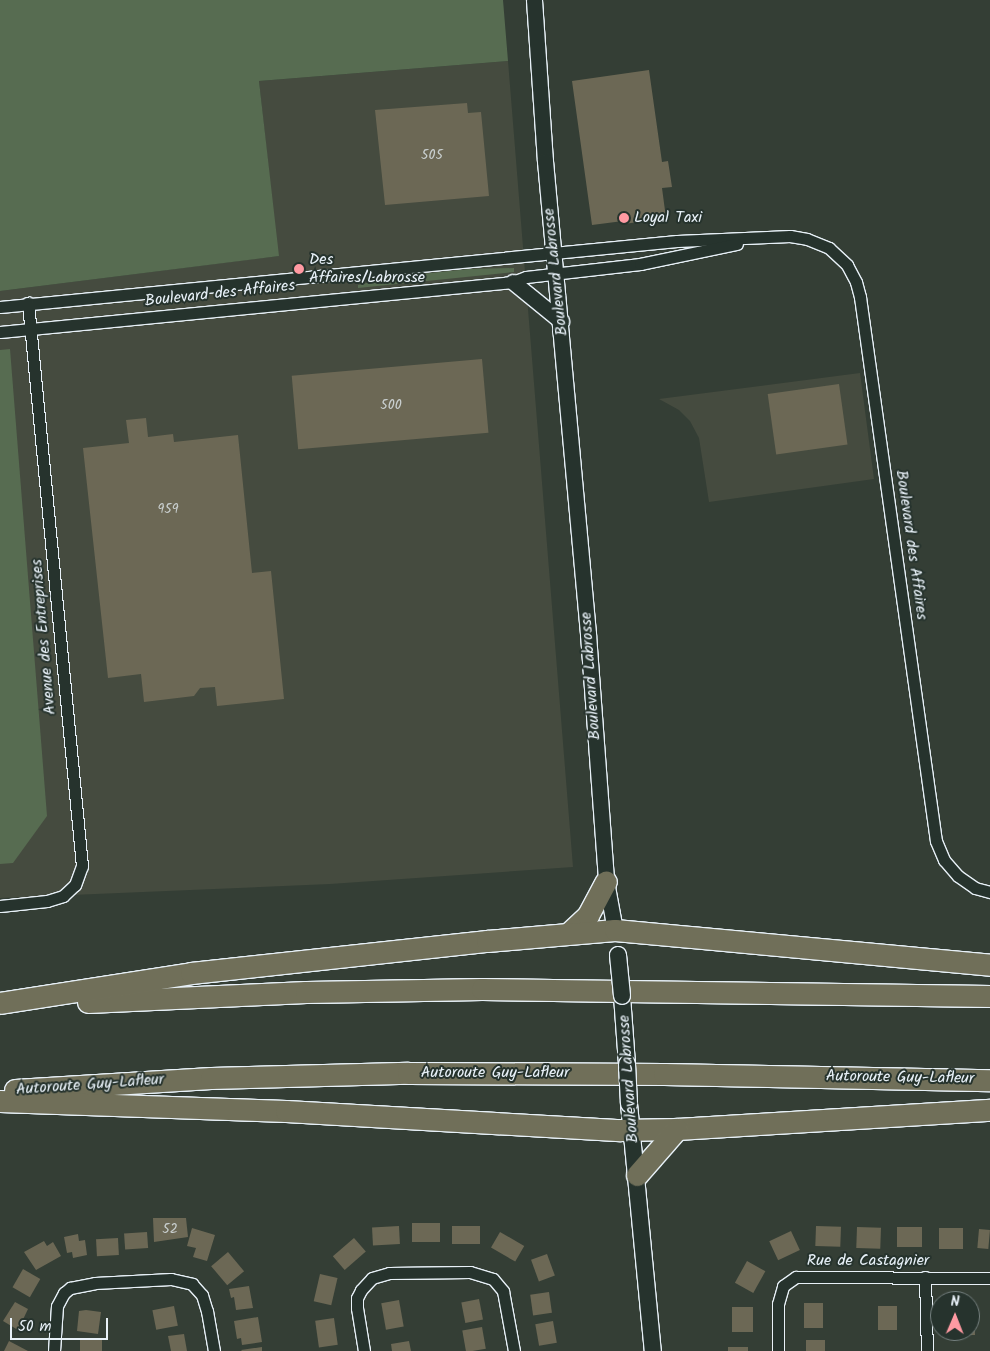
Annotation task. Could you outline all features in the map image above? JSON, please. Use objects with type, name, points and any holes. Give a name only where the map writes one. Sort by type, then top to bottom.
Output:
[{"type":"highway","points":[[570,933],[588,915],[606,881]]},
{"type":"highway","points":[[0,1003],[191,973],[570,933],[615,930],[990,965]]},
{"type":"highway","points":[[0,1008],[193,996],[429,989],[682,990],[990,996]]},
{"type":"highway","name":"Autoroute Guy-Lafleur","points":[[0,1091],[210,1078],[448,1072],[990,1080]]},
{"type":"highway","points":[[0,1102],[286,1111],[632,1130],[677,1129],[990,1110]]},
{"type":"highway","points":[[637,1175],[677,1129]]},
{"type":"main road","name":"Boulevard Labrosse","points":[[615,930],[629,1104],[653,1351]]},
{"type":"street","name":"Boulevard Labrosse","points":[[534,0],[588,634],[606,881],[615,930]]},
{"type":"street","name":"Boulevard des Affaires","points":[[0,332],[513,282],[526,277],[660,261],[768,237]]},
{"type":"street","name":"Boulevard des Affaires","points":[[0,307],[677,241],[799,237],[822,244],[841,258],[856,282],[861,307],[936,841],[944,860],[958,876],[975,888],[990,892]]},
{"type":"street","points":[[513,282],[561,321]]},
{"type":"street","name":"Avenue des Entreprises","points":[[0,906],[47,901],[63,896],[75,885],[82,866],[28,304]]},
{"type":"street","points":[[364,1351],[357,1298],[361,1290],[372,1278],[389,1273],[470,1272],[493,1279],[503,1291],[514,1351]]},
{"type":"street","name":"Rue de Castagnier","points":[[778,1351],[778,1304],[784,1286],[796,1277],[990,1278]]},
{"type":"street","points":[[926,1277],[927,1351]]},
{"type":"street","points":[[54,1351],[57,1306],[64,1293],[70,1288],[85,1284],[171,1279],[192,1284],[202,1295],[207,1311],[214,1351]]},
{"type":"shaded area","points":[[508,61],[573,867],[330,884],[0,898],[0,291],[278,256],[259,81]]},
{"type":"shaded area","points":[[860,373],[874,479],[709,502],[699,438],[690,421],[679,410],[659,399]]},
{"type":"green space","points":[[0,0],[503,0],[508,61],[259,81],[279,256],[0,291]]},
{"type":"green space","points":[[514,268],[514,272],[358,288],[358,285],[393,277],[469,269]]},
{"type":"green space","points":[[10,349],[47,816],[13,863],[0,864],[0,350]]},
{"type":"building","points":[[649,70],[662,162],[668,161],[672,187],[662,188],[666,218],[624,224],[623,221],[592,225],[572,81]]},
{"type":"building","points":[[467,103],[468,113],[481,112],[489,196],[385,205],[375,110]]},
{"type":"building","points":[[482,359],[488,433],[298,449],[292,376]]},
{"type":"building","points":[[839,384],[847,444],[776,454],[768,394]]},
{"type":"building","points":[[146,418],[148,437],[173,434],[174,442],[238,435],[252,573],[271,571],[284,699],[217,706],[215,687],[200,688],[194,696],[144,702],[141,674],[108,678],[83,448],[129,443],[126,420]]},
{"type":"building","points":[[153,1218],[186,1218],[188,1237],[154,1242]]},
{"type":"building","points":[[412,1223],[440,1223],[440,1242],[412,1242]]},
{"type":"building","points":[[399,1226],[400,1244],[373,1245],[372,1227]]},
{"type":"building","points":[[452,1226],[480,1226],[480,1244],[452,1244]]},
{"type":"building","points":[[816,1226],[841,1227],[840,1247],[815,1246]]},
{"type":"building","points":[[857,1227],[881,1228],[880,1249],[856,1248]]},
{"type":"building","points":[[897,1227],[922,1227],[922,1247],[897,1247]]},
{"type":"building","points":[[192,1228],[215,1235],[207,1261],[193,1257],[196,1248],[187,1246]]},
{"type":"building","points":[[939,1228],[963,1228],[963,1249],[939,1249]]},
{"type":"building","points":[[979,1229],[990,1230],[988,1249],[977,1248]]},
{"type":"building","points":[[791,1231],[800,1250],[778,1260],[769,1241]]},
{"type":"building","points":[[147,1232],[148,1248],[125,1250],[124,1234]]},
{"type":"building","points":[[500,1232],[524,1246],[515,1262],[491,1248]]},
{"type":"building","points":[[78,1234],[79,1241],[85,1240],[87,1255],[73,1258],[72,1252],[67,1253],[64,1237]]},
{"type":"building","points":[[118,1238],[119,1255],[97,1256],[96,1239]]},
{"type":"building","points":[[354,1238],[366,1252],[345,1270],[333,1256]]},
{"type":"building","points":[[44,1241],[47,1246],[53,1242],[61,1256],[36,1270],[24,1252]]},
{"type":"building","points":[[228,1252],[244,1271],[227,1285],[211,1266]]},
{"type":"building","points":[[547,1254],[555,1276],[539,1281],[531,1260]]},
{"type":"building","points":[[747,1261],[765,1271],[753,1293],[735,1283]]},
{"type":"building","points":[[23,1269],[40,1279],[30,1297],[12,1287]]},
{"type":"building","points":[[320,1274],[338,1278],[331,1305],[314,1301]]},
{"type":"building","points":[[249,1286],[253,1308],[236,1310],[234,1297],[231,1298],[229,1289]]},
{"type":"building","points":[[549,1292],[552,1313],[533,1315],[530,1295]]},
{"type":"building","points":[[479,1299],[483,1320],[465,1323],[461,1302]]},
{"type":"building","points":[[399,1300],[404,1327],[386,1330],[381,1303]]},
{"type":"building","points":[[15,1302],[28,1309],[18,1330],[3,1321]]},
{"type":"building","points":[[804,1303],[823,1303],[823,1328],[804,1328]]},
{"type":"building","points":[[174,1306],[178,1326],[156,1330],[152,1310]]},
{"type":"building","points":[[878,1306],[897,1306],[897,1330],[878,1330]]},
{"type":"building","points":[[732,1307],[753,1307],[753,1332],[732,1332]]},
{"type":"building","points":[[79,1311],[101,1312],[98,1334],[77,1331]]},
{"type":"building","points":[[258,1317],[262,1342],[242,1345],[241,1338],[237,1339],[234,1321]]},
{"type":"building","points":[[334,1318],[338,1345],[319,1347],[315,1321]]},
{"type":"building","points":[[553,1321],[557,1343],[539,1346],[535,1324]]},
{"type":"building","points":[[482,1327],[486,1349],[466,1351],[462,1330]]},
{"type":"building","points":[[184,1334],[187,1351],[171,1351],[168,1336]]},
{"type":"building","points":[[80,1339],[102,1339],[102,1351],[80,1351]]},
{"type":"building","points":[[806,1340],[825,1340],[825,1351],[806,1351]]},
{"type":"building","points":[[9,1341],[28,1351],[4,1351]]},
{"type":"building","points":[[409,1341],[411,1351],[392,1351],[391,1344]]},
{"type":"building","points":[[262,1347],[262,1351],[241,1350]]},
{"type":"building","points":[[728,1347],[748,1347],[748,1351],[728,1351]]},
{"type":"place","name":"Loyal Taxi","points":[[624,218]]},
{"type":"place","name":"Des Affaires/Labrosse","points":[[299,269]]}]
